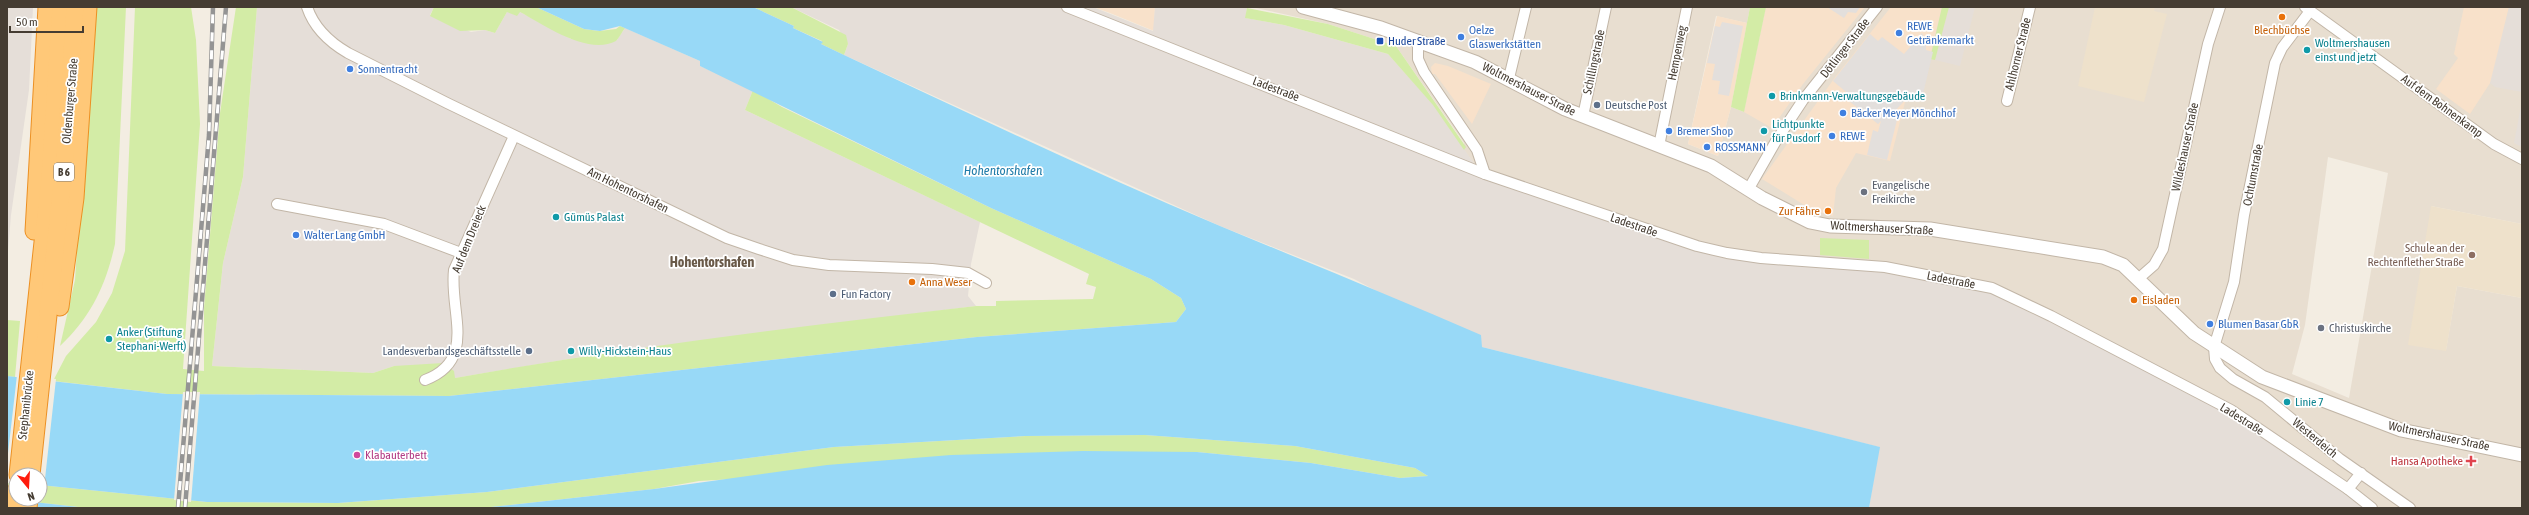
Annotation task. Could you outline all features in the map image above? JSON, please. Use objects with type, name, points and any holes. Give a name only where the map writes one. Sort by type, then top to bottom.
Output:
[{"type":"highway","points":[[44,340],[32,264],[47,7]]},
{"type":"highway","name":"Oldenburger Straße","points":[[44,340],[50,177],[61,7]]},
{"type":"highway","name":"Oldenburger Straße","points":[[44,340],[66,146],[75,7]]},
{"type":"highway","points":[[44,340],[56,329],[67,269],[76,198],[88,7]]},
{"type":"highway","name":"Stephanibrücke","points":[[20,467],[44,340]]},
{"type":"highway","name":"Stephanibrücke","points":[[32,467],[44,340]]},
{"type":"street","name":"Am Hohentorshafen","points":[[307,7],[317,26],[332,44],[514,136],[727,238],[794,260],[829,265],[932,269],[968,274],[986,283]]},
{"type":"street","name":"Ladestraße","points":[[1067,7],[1485,174],[1696,246],[1727,253],[1885,267],[1992,288],[2051,316],[2231,410],[2348,489],[2372,508]]},
{"type":"street","name":"Woltmershauser Straße","points":[[1303,7],[1333,10],[1475,62],[1509,78],[1546,100],[1711,166],[1748,190],[1793,215],[1810,222],[1830,226],[1930,229],[2096,255],[2123,265],[2172,315],[2214,347],[2262,377],[2375,422],[2402,430],[2522,455]]},
{"type":"street","points":[[1509,78],[1526,7]]},
{"type":"street","name":"Schillingstraße","points":[[1583,116],[1606,7]]},
{"type":"street","name":"Hempenweg","points":[[1659,146],[1687,7]]},
{"type":"street","name":"Dötlinger Straße","points":[[1748,190],[1776,142],[1804,100],[1876,7]]},
{"type":"street","name":"Ahlhorner Straße","points":[[2007,101],[2030,7]]},
{"type":"street","name":"Wildeshauser Straße","points":[[2138,279],[2154,265],[2163,249],[2208,44],[2220,7]]},
{"type":"street","name":"Auf dem Bohnenkamp","points":[[2308,9],[2494,144],[2522,159]]},
{"type":"street","name":"Ochtumstraße","points":[[2214,347],[2234,282],[2244,215],[2275,63],[2282,48],[2308,9]]},
{"type":"street","points":[[1418,41],[1418,59],[1424,72],[1477,150],[1485,174]]},
{"type":"street","name":"Auf dem Dreieck","points":[[425,380],[448,366],[457,348],[458,329],[453,282],[454,270],[514,136]]},
{"type":"street","points":[[277,204],[384,224],[461,253]]},
{"type":"street","name":"Westerdeich","points":[[2214,347],[2215,359],[2228,376],[2265,397],[2360,473],[2410,508]]},
{"type":"street","points":[[2348,489],[2360,473]]},
{"type":"shaded area","points":[[7,7],[33,7],[29,90],[11,215],[7,263]]},
{"type":"shaded area","points":[[257,7],[434,7],[430,15],[471,32],[485,30],[495,33],[507,12],[520,12],[571,39],[605,44],[617,40],[625,28],[700,61],[700,66],[753,90],[745,110],[980,222],[971,264],[968,296],[976,306],[605,353],[455,378],[394,366],[373,373],[212,366],[223,263],[243,177]]},
{"type":"shaded area","points":[[791,7],[1093,7],[1153,31],[1155,7],[1247,8],[1246,18],[1284,25],[1388,54],[1434,105],[1477,168],[1727,251],[1818,259],[1993,287],[2233,407],[2377,508],[1869,508],[1879,447],[1482,347],[1354,279],[1220,226],[844,55],[848,44],[839,30]]},
{"type":"shaded area","points":[[1093,7],[1155,7],[1154,31],[1110,13]]},
{"type":"shaded area","points":[[1238,7],[1750,7],[1747,23],[1716,16],[1688,144],[1718,156],[1731,107],[1744,112],[1766,7],[2522,7],[2522,224],[2431,206],[2446,350],[2457,286],[2522,298],[2522,508],[2377,508],[1727,251],[1477,168],[1464,150],[1464,143],[1396,46],[1328,24],[1256,8]],"holes":[[[2328,157],[2388,173],[2349,398],[2292,374],[2305,325]]]},
{"type":"shaded area","points":[[1766,7],[1865,7],[1803,84],[1772,128],[1744,112]]},
{"type":"shaded area","points":[[1827,7],[1860,7],[1856,13],[1848,12],[1844,18]]},
{"type":"shaded area","points":[[1891,7],[1942,7],[1920,99],[1910,97],[1905,102],[1890,161],[1856,153],[1836,188],[1833,216],[1814,211],[1762,179],[1836,76]]},
{"type":"shaded area","points":[[1949,7],[1975,7],[1960,66],[1935,60]]},
{"type":"shaded area","points":[[2095,7],[2155,7],[2154,11],[2167,14],[2144,102],[2078,86]]},
{"type":"shaded area","points":[[2464,7],[2509,7],[2492,80],[2470,114],[2436,89],[2458,58],[2454,54]]},
{"type":"shaded area","points":[[2509,7],[2522,7],[2522,92],[2495,87],[2490,83]]},
{"type":"shaded area","points":[[1717,16],[1747,23],[1731,107],[1718,156],[1688,144]]},
{"type":"shaded area","points":[[1722,22],[1743,26],[1729,96],[1718,94],[1720,81],[1712,80],[1715,64],[1707,63],[1715,26],[1720,27]]},
{"type":"shaded area","points":[[1922,33],[1926,41],[1926,50],[1933,52],[1922,98],[1909,96],[1892,114],[1898,116],[1887,160],[1867,155],[1873,130],[1878,132],[1881,121],[1878,124],[1849,101],[1851,96],[1833,81],[1870,34],[1878,41],[1882,37],[1904,54]]},
{"type":"shaded area","points":[[1435,63],[1448,66],[1491,84],[1472,124],[1435,74],[1432,74],[1431,67]]},
{"type":"shaded area","points":[[2522,101],[2522,147],[2514,143]]},
{"type":"shaded area","name":"Schule an der Rechtenflether Straße","points":[[2431,206],[2522,224],[2522,298],[2457,286],[2446,351],[2408,345]]},
{"type":"green space","points":[[93,7],[126,7],[115,244],[107,273],[96,300],[80,324],[60,346],[75,280]]},
{"type":"green space","points":[[135,7],[191,7],[196,40],[200,124],[183,369],[204,371],[204,308],[220,113],[236,7],[257,7],[243,177],[223,263],[212,366],[373,373],[394,366],[443,363],[454,371],[455,378],[585,356],[715,338],[976,306],[996,306],[996,301],[1093,299],[1096,287],[1086,284],[1089,274],[745,110],[753,90],[782,107],[991,208],[1151,279],[1181,298],[1186,309],[1176,322],[977,337],[449,396],[167,394],[53,381],[66,356],[96,322],[112,293],[125,251]]},
{"type":"green space","points":[[434,7],[536,7],[584,29],[599,31],[616,29],[620,26],[625,28],[616,41],[605,45],[593,45],[566,37],[520,12],[517,16],[507,12],[495,33],[485,30],[460,31],[430,16]]},
{"type":"green space","points":[[753,7],[791,7],[846,35],[848,44],[844,55],[821,44],[822,41],[793,28],[794,26]]},
{"type":"green space","points":[[1750,7],[1766,7],[1744,112],[1731,107]]},
{"type":"green space","points":[[1942,7],[1949,7],[1935,60],[1930,59]]},
{"type":"green space","points":[[1247,8],[1328,24],[1396,46],[1466,147],[1464,150],[1433,105],[1388,54],[1284,25],[1245,18]]},
{"type":"green space","points":[[1820,238],[1869,240],[1869,259],[1820,255]]},
{"type":"green space","points":[[7,320],[20,321],[15,377],[7,376]]},
{"type":"green space","points":[[1145,435],[1295,446],[1415,468],[1428,476],[1400,478],[1311,463],[1197,452],[699,481],[654,489],[482,508],[87,508],[48,504],[48,486],[207,502],[338,503],[487,492],[834,447],[1026,436]]},
{"type":"green space","points":[[8,481],[8,499],[7,499]]},
{"type":"water","points":[[536,7],[753,7],[794,26],[793,28],[823,42],[821,44],[1078,164],[1220,226],[1481,335],[1482,347],[1880,447],[1869,508],[482,508],[654,489],[827,465],[951,455],[1083,451],[1197,452],[1311,463],[1400,478],[1428,476],[1415,468],[1295,446],[1145,435],[1025,436],[834,447],[487,492],[338,503],[207,502],[48,486],[48,467],[8,467],[7,481],[7,376],[167,394],[449,396],[977,337],[1176,322],[1186,309],[1181,298],[1151,279],[991,208],[700,66],[700,61],[620,26],[600,31],[584,29]]},
{"type":"water","points":[[7,499],[8,507],[48,507],[48,504],[87,508],[7,508]]},
{"type":"pier","points":[[17,375],[56,379],[46,467],[8,467],[7,483],[7,462]]},
{"type":"pier","points":[[183,392],[200,392],[191,502],[174,500]]},
{"type":"railway","points":[[178,508],[209,135],[213,7]]},
{"type":"railway","points":[[185,508],[226,7]]},
{"type":"place","name":"Blechbüchse","points":[[2282,17]]},
{"type":"place","name":"REWE Getränkemarkt","points":[[1899,33]]},
{"type":"place","name":"Oelze Glaswerkstätten","points":[[1461,37]]},
{"type":"place","name":"Huder Straße","points":[[1380,41]]},
{"type":"place","name":"Woltmershausen einst und jetzt","points":[[2307,50]]},
{"type":"place","name":"Sonnentracht","points":[[350,69]]},
{"type":"place","name":"Brinkmann-Verwaltungsgebäude","points":[[1772,96]]},
{"type":"place","name":"Deutsche Post","points":[[1597,105]]},
{"type":"place","name":"Bäcker Meyer Mönchhof","points":[[1843,113]]},
{"type":"place","name":"Bremer Shop","points":[[1669,131]]},
{"type":"place","name":"Lichtpunkte für Pusdorf","points":[[1764,131]]},
{"type":"place","name":"REWE","points":[[1832,136]]},
{"type":"place","name":"ROSSMANN","points":[[1707,147]]},
{"type":"place","name":"Evangelische Freikirche","points":[[1864,192]]},
{"type":"place","name":"Zur Fähre","points":[[1828,211]]},
{"type":"place","name":"Gümüs Palast","points":[[556,217]]},
{"type":"place","name":"Walter Lang GmbH","points":[[296,235]]},
{"type":"place","name":"Schule an der Rechtenflether Straße","points":[[2472,255]]},
{"type":"place","name":"Anna Weser","points":[[912,282]]},
{"type":"place","name":"Fun Factory","points":[[833,294]]},
{"type":"place","name":"Eisladen","points":[[2134,300]]},
{"type":"place","name":"Blumen Basar GbR","points":[[2210,324]]},
{"type":"place","name":"Christuskirche","points":[[2321,328]]},
{"type":"place","name":"Anker (Stiftung Stephani-Werft)","points":[[109,339]]},
{"type":"place","name":"Landesverbandsgeschäftsstelle","points":[[529,351]]},
{"type":"place","name":"Willy-Hickstein-Haus","points":[[571,351]]},
{"type":"place","name":"Linie 7","points":[[2287,402]]},
{"type":"place","name":"Klabauterbett","points":[[357,455]]},
{"type":"place","name":"Hansa Apotheke","points":[[2471,461]]},
{"type":"district","name":"Hohentorshafen","points":[[712,262]]}]
